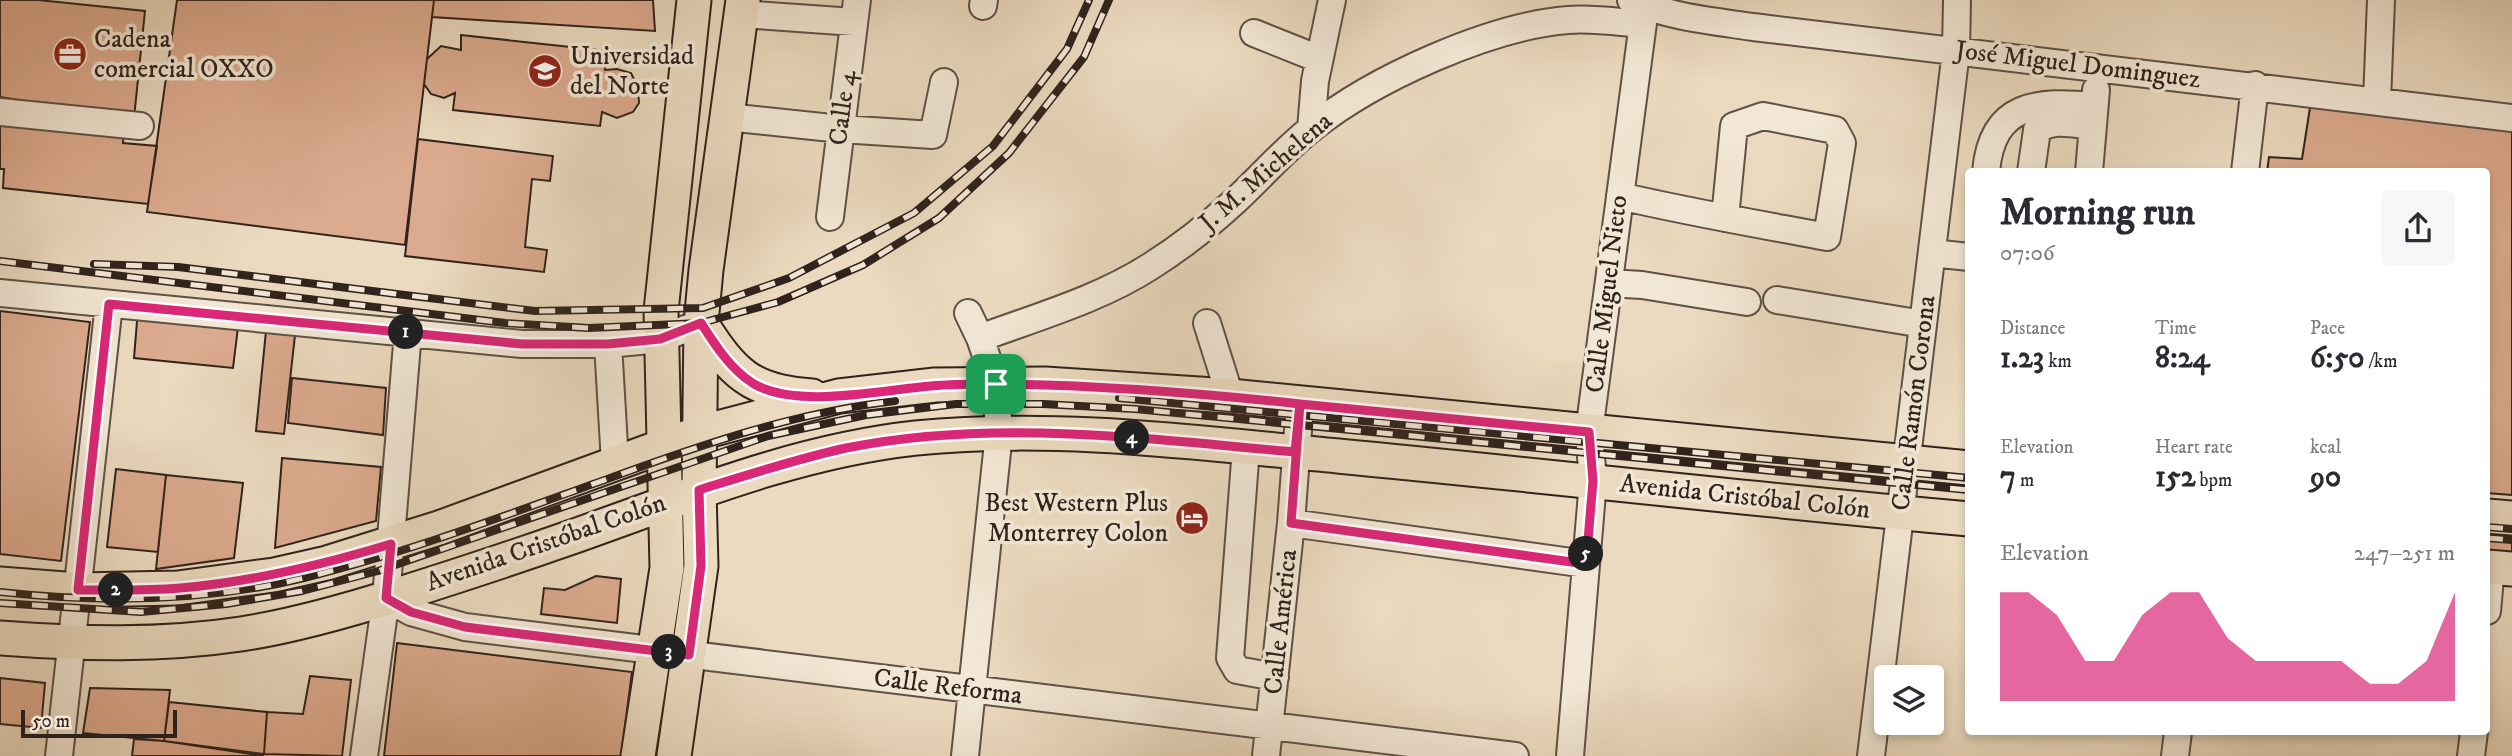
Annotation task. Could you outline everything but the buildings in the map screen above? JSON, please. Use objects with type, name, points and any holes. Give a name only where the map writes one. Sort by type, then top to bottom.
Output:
[{"type":"main road","points":[[638,756],[667,568],[660,339],[667,240],[694,0]]},
{"type":"main road","points":[[674,756],[701,566],[701,323],[743,7]]},
{"type":"main road","points":[[701,323],[723,355],[754,384],[773,392],[791,395],[839,396]]},
{"type":"main road","name":"Avenida Cristóbal Colón","points":[[0,584],[78,590],[178,588],[224,583],[327,563],[484,512],[699,433],[839,396],[935,385],[1045,384],[1230,396],[1965,468]]},
{"type":"main road","name":"Avenida Cristóbal Colón","points":[[0,638],[73,644],[164,642],[241,634],[323,617],[491,564],[768,468],[847,448],[916,438],[999,433],[1061,434],[1246,448],[1965,519]]},
{"type":"main road","points":[[2490,516],[2512,518]]},
{"type":"street","points":[[1311,129],[1319,59],[1332,0]]},
{"type":"street","name":"Calle Ramón Corona","points":[[1871,756],[1956,51],[1957,0]]},
{"type":"street","points":[[2377,100],[2381,0]]},
{"type":"street","points":[[743,7],[856,11]]},
{"type":"street","name":"José Miguel Dominguez","points":[[1641,8],[1712,21],[2512,118]]},
{"type":"street","name":"J. M. Michelena","points":[[980,338],[1051,313],[1149,267],[1191,238],[1311,129],[1377,85],[1428,60],[1486,39],[1533,26],[1641,8]]},
{"type":"street","name":"Calle Miguel Nieto","points":[[1570,756],[1593,481],[1589,432],[1641,8]]},
{"type":"street","name":"Calle 4","points":[[830,217],[856,11]]},
{"type":"street","points":[[1254,33],[1319,59]]},
{"type":"street","points":[[2088,168],[2099,67]]},
{"type":"street","points":[[727,117],[933,135],[944,82]]},
{"type":"street","points":[[2245,168],[2255,85]]},
{"type":"street","points":[[1987,168],[1990,146],[1996,133],[2017,113],[2029,106],[2044,104],[2093,116]]},
{"type":"street","points":[[0,112],[140,127]]},
{"type":"street","points":[[1620,196],[1725,218],[1827,237],[1842,144],[1835,130],[1763,116],[1734,126],[1725,218]]},
{"type":"street","points":[[2032,168],[2037,130],[2045,123],[2093,116]]},
{"type":"street","points":[[1932,253],[1965,257]]},
{"type":"street","points":[[1609,283],[1643,285],[1747,302]]},
{"type":"street","points":[[0,293],[522,344],[608,344],[660,339],[701,323]]},
{"type":"street","points":[[1777,300],[1923,324]]},
{"type":"street","points":[[59,756],[109,304]]},
{"type":"street","points":[[965,756],[999,433],[996,384],[968,313]]},
{"type":"street","points":[[1207,323],[1230,396]]},
{"type":"street","points":[[364,756],[386,598],[408,332]]},
{"type":"street","points":[[608,344],[615,463]]},
{"type":"street","name":"Calle América","points":[[1266,756],[1291,523],[1300,404]]},
{"type":"street","points":[[1246,448],[1230,659],[1237,670],[1275,677]]},
{"type":"street","points":[[1291,523],[1586,564]]},
{"type":"street","points":[[2490,598],[2497,568]]},
{"type":"street","name":"Calle Reforma","points":[[386,598],[411,612],[465,627],[1515,756]]},
{"type":"street","points":[[2175,756],[2178,735]]},
{"type":"street","points":[[2471,756],[2474,735]]},
{"type":"railway","points":[[94,264],[178,267],[535,311],[703,308],[789,278],[914,213],[993,146],[1067,49],[1089,0]]},
{"type":"railway","points":[[0,261],[505,323],[589,328],[701,323],[778,302],[863,265],[939,218],[1009,153],[1084,57],[1109,0]]},
{"type":"railway","points":[[1119,398],[1965,478]]},
{"type":"railway","points":[[0,592],[114,599],[191,596],[267,586],[343,568],[420,544],[680,453],[751,431],[822,413],[895,401]]},
{"type":"railway","points":[[0,603],[141,612],[226,604],[302,591],[378,571],[768,436],[866,415],[956,404],[1043,404],[1135,409],[1965,490]]},
{"type":"railway","points":[[2490,527],[2512,529]]},
{"type":"railway","points":[[2490,538],[2512,540]]},
{"type":"place","name":"Cadena comercial OXXO","points":[[70,54]]},
{"type":"place","name":"Universidad del Norte","points":[[545,71]]},
{"type":"place","name":"Best Western Plus Monterrey Colon","points":[[1192,518]]},
{"type":"route","points":[[996,384],[935,385],[839,396],[773,392],[754,384],[739,372],[723,355],[701,323],[660,339],[608,344],[522,344],[109,304],[78,590],[178,588],[224,583],[327,563],[391,544],[386,598],[411,612],[465,627],[689,655],[701,566],[699,490],[768,468],[847,448],[916,438],[999,433],[1061,434],[1154,439],[1295,452],[1300,404],[1589,432],[1593,481],[1586,564],[1291,523],[1300,404],[1120,388],[996,384]]}]
